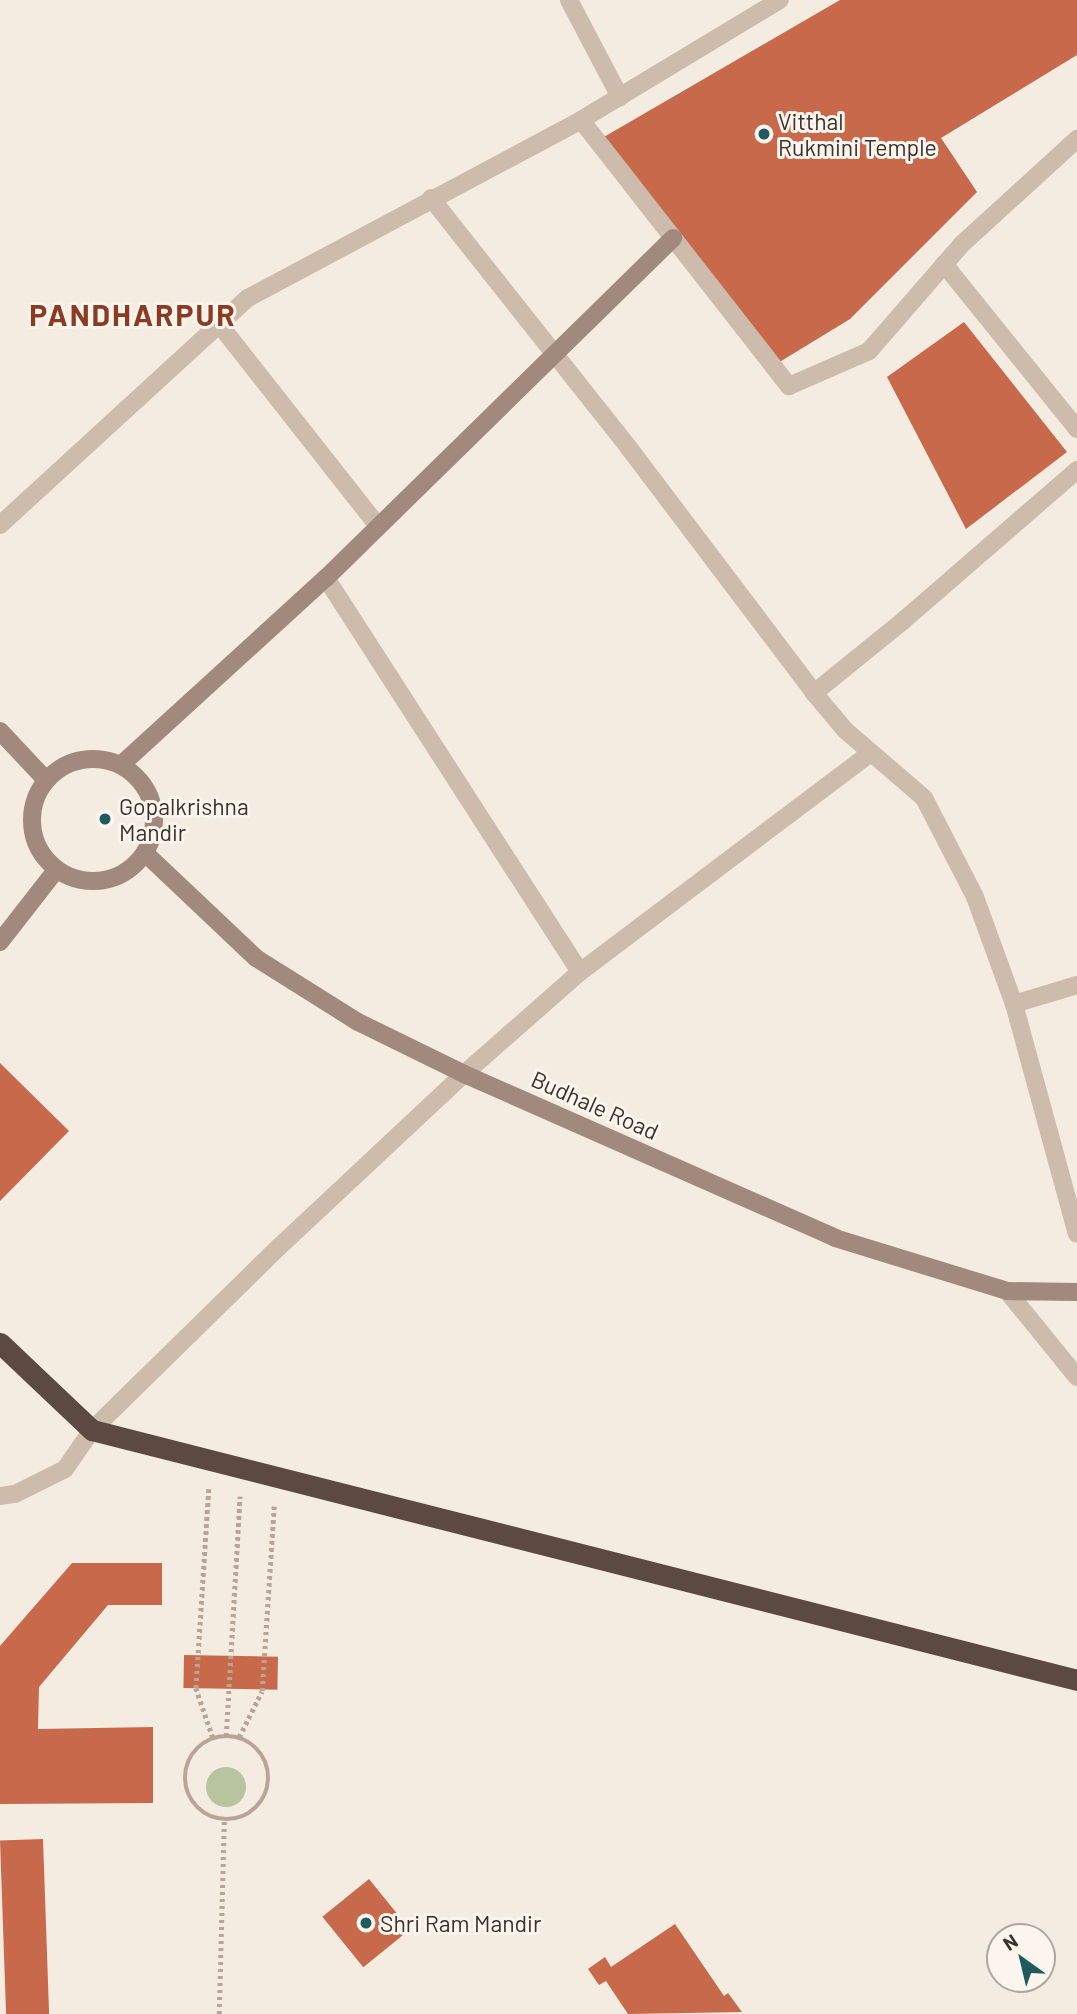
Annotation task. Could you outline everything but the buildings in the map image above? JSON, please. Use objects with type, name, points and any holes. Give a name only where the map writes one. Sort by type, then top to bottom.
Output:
[{"type":"highway","points":[[0,1343],[92,1430],[1077,1680]]},
{"type":"street","points":[[569,0],[620,97]]},
{"type":"street","points":[[0,526],[248,298],[581,120],[780,0]]},
{"type":"street","points":[[581,120],[789,386],[869,351],[962,244],[1077,139]]},
{"type":"street","points":[[431,198],[814,693],[845,730],[924,798],[975,897],[1014,1004],[1077,1234]]},
{"type":"street","points":[[122,764],[327,578],[673,238]]},
{"type":"street","points":[[944,264],[1077,429]]},
{"type":"street","points":[[219,324],[379,527]]},
{"type":"street","points":[[814,693],[904,620],[1077,470]]},
{"type":"street","points":[[327,578],[580,972]]},
{"type":"street","points":[[0,731],[46,780]]},
{"type":"street","points":[[0,1496],[15,1493],[65,1469],[92,1430],[464,1074],[580,972],[871,752]]},
{"type":"street","points":[[101,758],[122,764],[138,777],[149,794],[155,814],[153,835],[145,853],[132,868],[114,878],[94,881],[75,878],[56,870],[43,855],[33,827],[35,797],[46,780],[62,767],[81,759],[101,758]]},
{"type":"street","name":"Budhale Road","points":[[145,853],[256,958],[358,1022],[464,1074],[835,1238],[1006,1291],[1077,1292]]},
{"type":"street","points":[[0,942],[56,870]]},
{"type":"street","points":[[1014,1004],[1077,985]]},
{"type":"street","points":[[1006,1291],[1077,1377]]},
{"type":"path","points":[[209,1489],[196,1688],[213,1738]]},
{"type":"path","points":[[226,1736],[240,1494]]},
{"type":"path","points":[[239,1737],[261,1691],[275,1499]]},
{"type":"path","points":[[226,1736],[239,1737],[258,1748],[266,1760],[268,1790],[251,1813],[224,1821],[209,1817],[197,1809],[185,1786],[189,1759],[196,1748],[213,1738],[226,1736]]},
{"type":"path","points":[[219,2014],[224,1821]]},
{"type":"green space","points":[[226,1767],[240,1773],[246,1787],[240,1801],[226,1807],[212,1801],[206,1787],[212,1773]]},
{"type":"place","name":"Vitthal Rukmini Temple","points":[[764,134]]},
{"type":"place","name":"Gopalkrishna Mandir","points":[[105,819]]},
{"type":"place","name":"Shri Ram Mandir","points":[[366,1923]]},
{"type":"district","name":"PANDHARPUR","points":[[133,314]]}]
